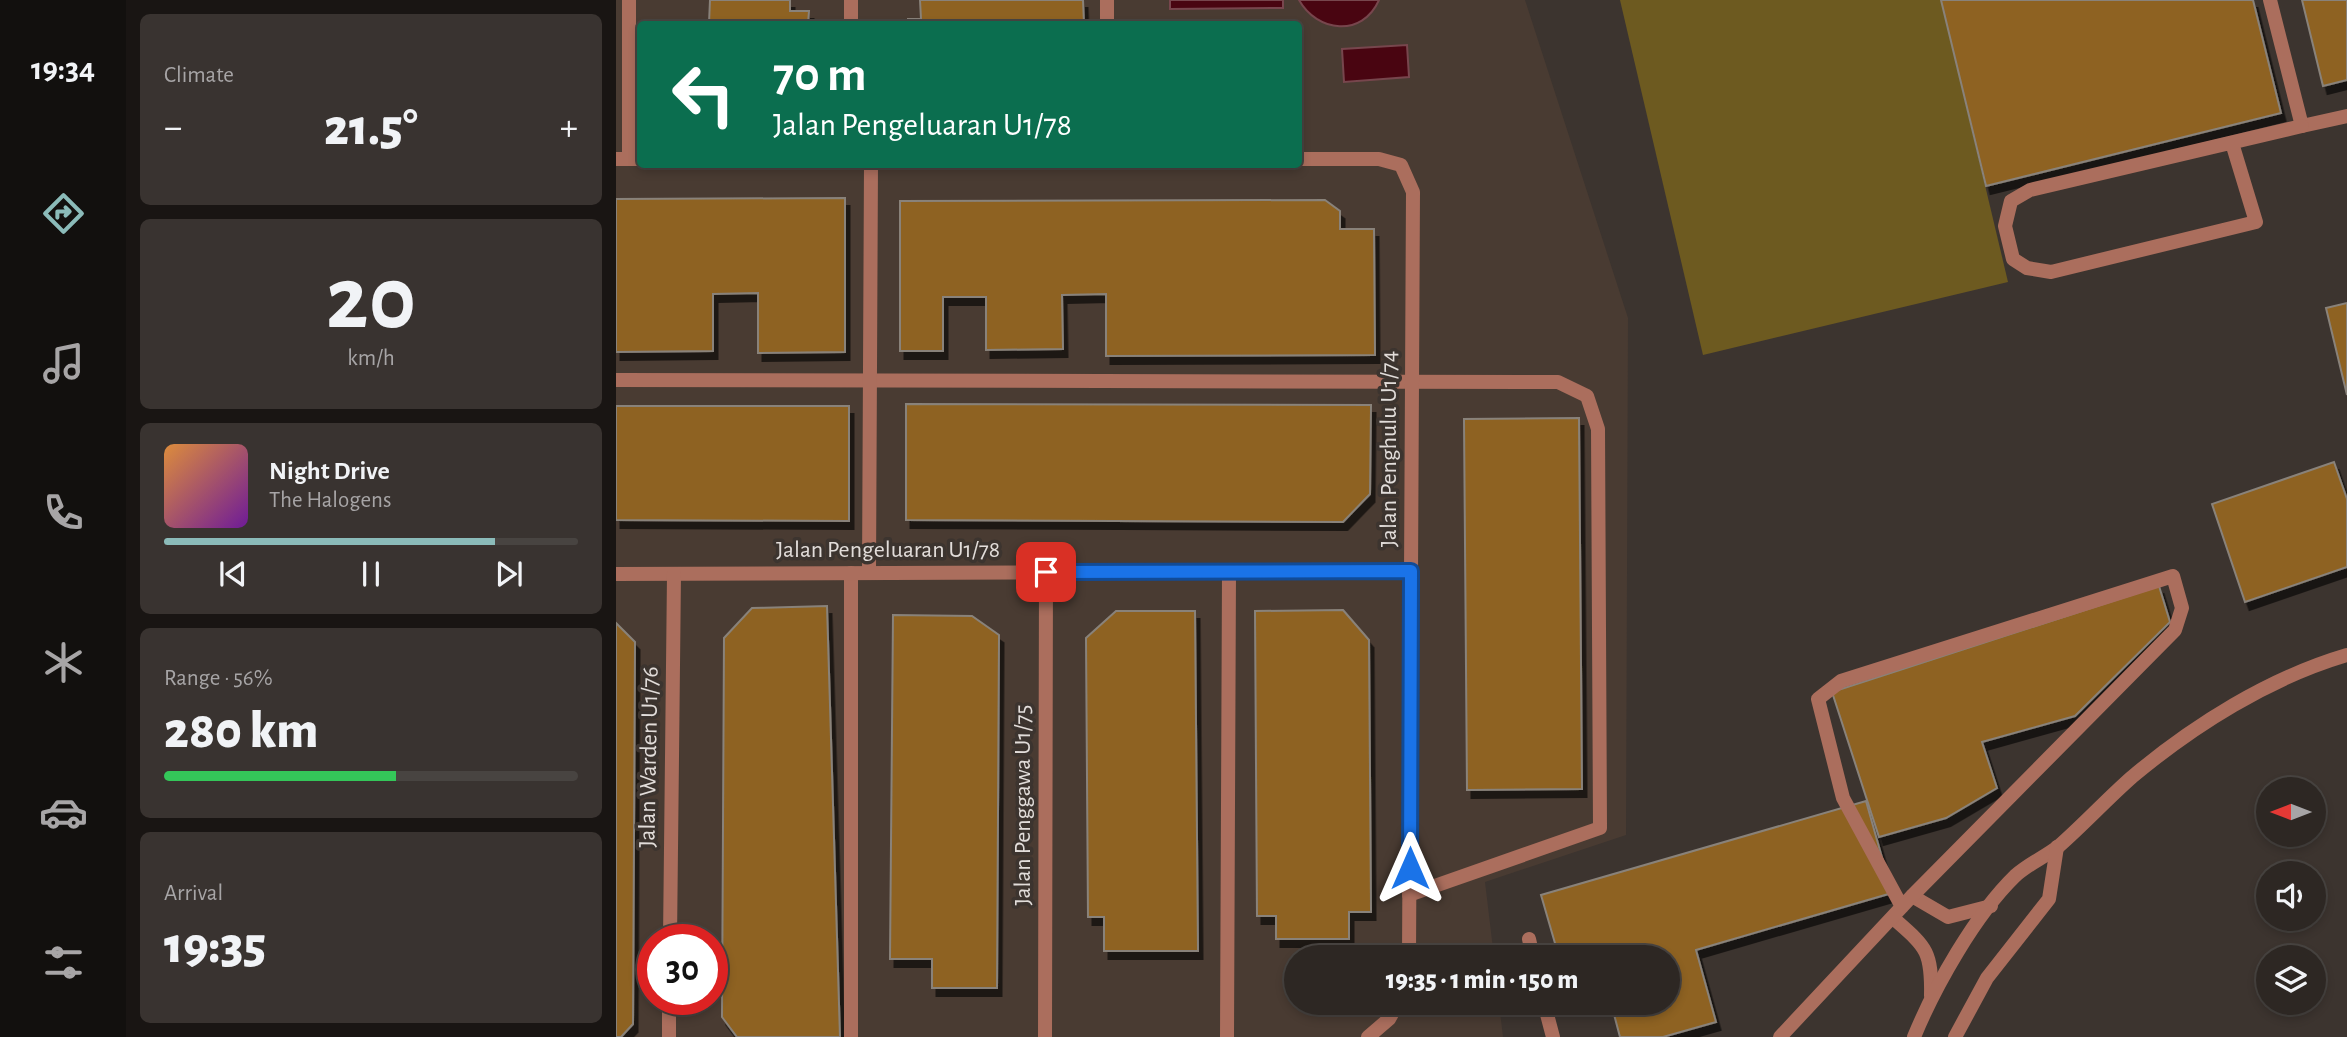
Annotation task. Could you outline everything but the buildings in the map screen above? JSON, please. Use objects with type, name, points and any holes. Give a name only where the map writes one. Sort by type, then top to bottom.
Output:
[{"type":"street","points":[[628,159],[629,0]]},
{"type":"street","points":[[850,0],[851,21]]},
{"type":"street","points":[[1107,0],[1107,21]]},
{"type":"street","points":[[2270,0],[2301,126]]},
{"type":"street","points":[[2232,143],[2256,222],[2051,272],[2027,268],[2013,259],[2005,226],[2011,201],[2030,190],[2347,116]]},
{"type":"street","name":"Jalan Penghulu U1/74","points":[[1302,159],[1379,159],[1401,165],[1413,192],[1409,945]]},
{"type":"street","points":[[869,573],[871,168]]},
{"type":"street","points":[[616,380],[1558,382],[1587,396],[1598,429],[1600,828],[1409,895]]},
{"type":"street","name":"Jalan Pengeluaran U1/78","points":[[616,574],[1411,571]]},
{"type":"street","name":"Jalan Penggawa U1/75","points":[[1045,1037],[1046,572]]},
{"type":"street","points":[[1227,1037],[1229,572]]},
{"type":"street","points":[[851,573],[851,1037]]},
{"type":"street","name":"Jalan Warden U1/76","points":[[670,924],[674,574]]},
{"type":"street","points":[[1780,1037],[1902,907],[2175,630],[2182,608],[2173,576],[1841,681],[1818,699],[1819,713],[1843,798],[1902,907],[1926,947],[1931,975],[1931,996]]},
{"type":"street","points":[[1914,1037],[1931,996],[1991,906],[2016,876],[2057,847],[2131,778],[2195,727],[2315,664],[2347,655]]},
{"type":"street","points":[[1955,1037],[1987,978],[2049,899],[2057,847]]},
{"type":"street","points":[[1902,907],[1948,917],[1991,906]]},
{"type":"street","points":[[1529,939],[1530,945]]},
{"type":"street","points":[[669,1015],[669,1037]]},
{"type":"street","points":[[1368,1037],[1391,1015]]},
{"type":"street","points":[[1547,1015],[1553,1037]]},
{"type":"shaded area","points":[[616,0],[1525,0],[1628,318],[1626,835],[1485,882],[1493,945],[1284,945],[1284,1015],[1500,1015],[1503,1037],[616,1037]]},
{"type":"shaded area","points":[[1170,0],[1283,0],[1283,8],[1170,9]]},
{"type":"shaded area","points":[[1299,0],[1379,0],[1362,21],[1339,26],[1317,19]]},
{"type":"shaded area","points":[[1620,0],[1941,0],[2008,282],[1703,355]]},
{"type":"shaded area","points":[[1407,45],[1409,77],[1344,82],[1342,49]]},
{"type":"route","points":[[1046,572],[1411,571],[1410,868]]}]
